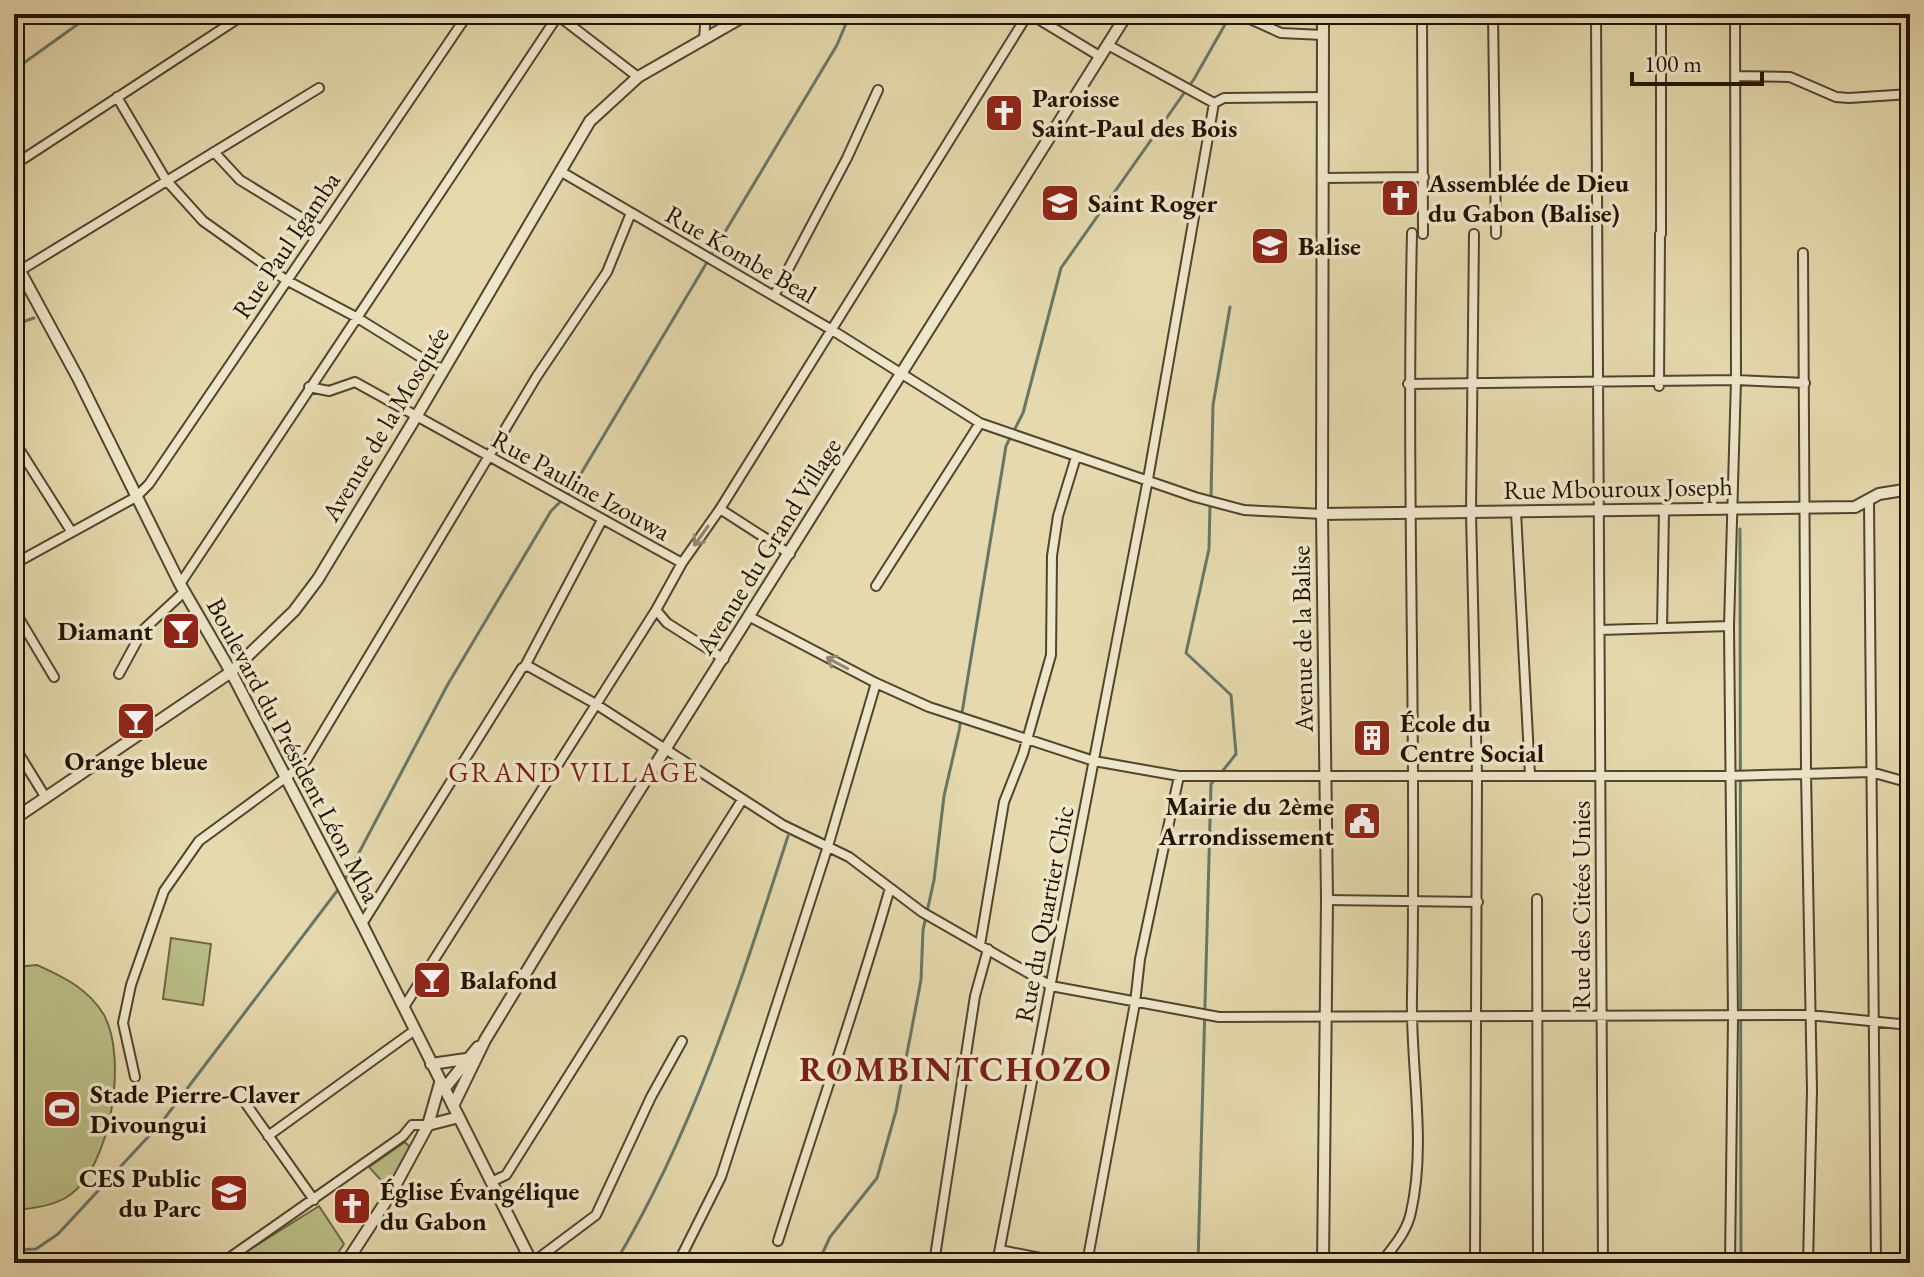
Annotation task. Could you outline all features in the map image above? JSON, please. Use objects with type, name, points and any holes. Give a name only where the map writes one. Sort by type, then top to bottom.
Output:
[{"type":"street","points":[[14,165],[245,14]]},
{"type":"street","name":"Rue Paul Igamba","points":[[136,497],[149,484],[468,14]]},
{"type":"street","points":[[704,39],[706,14]]},
{"type":"street","name":"Avenue de la Mosquée","points":[[14,819],[231,672],[294,611],[318,579],[416,417],[590,121],[638,77],[748,14]]},
{"type":"street","points":[[1029,14],[1101,57]]},
{"type":"street","name":"Rue Pauline Izouwa","points":[[309,387],[329,391],[355,382],[682,563],[720,509],[1029,14]]},
{"type":"street","name":"Avenue du Grand Village","points":[[453,1106],[485,1040],[1127,14]]},
{"type":"street","points":[[1239,14],[1281,33],[1323,35]]},
{"type":"street","name":"Avenue de la Balise","points":[[1323,14],[1322,514],[1327,900],[1323,1263]]},
{"type":"street","points":[[1422,14],[1423,234]]},
{"type":"street","points":[[1493,14],[1496,234]]},
{"type":"street","points":[[1596,14],[1601,383],[1598,510],[1601,774],[1733,776],[1871,772],[1910,783]]},
{"type":"street","points":[[1659,385],[1661,14]]},
{"type":"street","points":[[1730,1263],[1739,1017],[1729,626],[1736,380],[1735,14]]},
{"type":"street","points":[[119,674],[143,630],[182,588],[309,387],[557,15],[638,77]]},
{"type":"street","points":[[1108,45],[1214,103],[1224,98],[1323,97]]},
{"type":"street","points":[[1737,76],[1790,77],[1836,97],[1910,94]]},
{"type":"street","points":[[21,270],[319,88]]},
{"type":"street","points":[[774,296],[847,158],[878,90]]},
{"type":"street","points":[[117,97],[166,180],[203,221],[286,280],[356,317],[443,371]]},
{"type":"street","name":"Rue du Quartier Chic","points":[[997,1263],[1148,479],[1214,103]]},
{"type":"street","points":[[214,152],[240,180],[320,229]]},
{"type":"street","name":"Rue Kombe Beal","points":[[560,171],[832,330],[980,423],[1018,439],[1244,510],[1322,514]]},
{"type":"street","points":[[1323,178],[1424,177]]},
{"type":"street","points":[[135,1077],[123,1023],[131,985],[164,891],[199,841],[304,764],[487,457],[607,272],[631,213]]},
{"type":"street","points":[[1381,1263],[1401,1238],[1411,1212],[1416,1149],[1411,1017],[1414,901],[1408,384],[1412,233]]},
{"type":"street","points":[[1474,234],[1471,513],[1478,902],[1475,1263]]},
{"type":"street","points":[[1803,253],[1806,773],[1812,1090],[1808,1263]]},
{"type":"street","name":"Boulevard du Président Léon Mba","points":[[14,260],[182,588],[231,672],[339,879],[532,1263]]},
{"type":"street","points":[[1408,384],[1659,385],[1736,380],[1805,383]]},
{"type":"street","points":[[876,586],[980,423]]},
{"type":"street","points":[[14,441],[71,531]]},
{"type":"street","points":[[934,1263],[984,947],[996,836],[1051,655],[1052,556],[1058,516],[1076,457]]},
{"type":"street","name":"Rue Mbouroux Joseph","points":[[1322,514],[1855,507],[1879,494],[1910,489]]},
{"type":"street","points":[[14,564],[136,497]]},
{"type":"street","points":[[1869,502],[1876,1263]]},
{"type":"street","points":[[720,509],[790,554]]},
{"type":"street","points":[[1662,628],[1664,510]]},
{"type":"street","points":[[1516,512],[1530,775]]},
{"type":"street","points":[[362,924],[525,666],[602,520]]},
{"type":"street","points":[[404,1007],[594,703],[656,610],[682,563]]},
{"type":"street","points":[[14,610],[54,677]]},
{"type":"street","points":[[656,610],[667,623],[724,659]]},
{"type":"street","points":[[750,617],[876,683],[964,718],[1094,761]]},
{"type":"street","points":[[1600,630],[1729,626]]},
{"type":"street","points":[[525,666],[594,703],[742,800],[783,825],[828,846],[922,912],[1051,986],[1219,1017],[1809,1015],[1910,1025]]},
{"type":"street","points":[[678,1263],[721,1177],[828,846],[876,683]]},
{"type":"street","points":[[14,746],[46,798]]},
{"type":"street","name":"Rue des Citées Unies","points":[[1094,761],[1179,776],[1601,774],[1603,1263]]},
{"type":"street","points":[[1087,1263],[1135,1003],[1140,959],[1179,776]]},
{"type":"street","points":[[491,1182],[506,1175],[742,800]]},
{"type":"street","points":[[778,1241],[859,995],[890,888]]},
{"type":"street","points":[[1537,899],[1538,1263]]},
{"type":"street","points":[[1327,900],[1478,902]]},
{"type":"street","points":[[268,1136],[415,1030]]},
{"type":"street","points":[[346,1263],[390,1195],[428,1125],[442,1086],[485,1040]]},
{"type":"street","points":[[532,1263],[596,1215],[651,1097],[682,1041]]},
{"type":"street","points":[[431,1064],[466,1059]]},
{"type":"street","points":[[239,1094],[314,1200]]},
{"type":"street","points":[[222,1263],[403,1136],[412,1125],[428,1125],[459,1117]]},
{"type":"street","points":[[1000,1250],[1066,1263]]},
{"type":"green space","points":[[171,938],[211,944],[203,1005],[163,999]]},
{"type":"green space","name":"Stade Pierre-Claver Divoungui","points":[[37,965],[83,990],[104,1015],[115,1058],[114,1084],[104,1138],[95,1163],[82,1183],[55,1203],[14,1210],[14,967]]},
{"type":"green space","points":[[405,1142],[414,1152],[390,1190],[369,1167]]},
{"type":"green space","points":[[319,1206],[344,1244],[331,1263],[228,1263]]},
{"type":"waterway","points":[[14,70],[92,14]]},
{"type":"waterway","points":[[713,252],[837,45],[850,14]]},
{"type":"waterway","points":[[818,1263],[830,1237],[877,1178],[896,1111],[921,980],[923,930],[934,880],[944,796],[959,731],[1006,446],[1023,413],[1061,268],[1194,79],[1231,14]]},
{"type":"waterway","points":[[344,881],[448,684],[551,511],[570,492],[706,264]]},
{"type":"waterway","points":[[1211,497],[1213,405],[1230,307]]},
{"type":"waterway","points":[[14,325],[34,318]]},
{"type":"waterway","points":[[1210,505],[1209,549],[1186,653],[1231,695],[1236,754],[1221,773]]},
{"type":"waterway","points":[[1740,529],[1741,1263]]},
{"type":"waterway","points":[[1198,1263],[1211,784],[1216,778]]},
{"type":"waterway","points":[[615,1263],[669,1161],[714,1055],[788,836]]},
{"type":"waterway","points":[[14,1250],[36,1249],[58,1234],[161,1123],[340,887]]},
{"type":"place","name":"Paroisse Saint-Paul des Bois","points":[[1004,113]]},
{"type":"place","name":"Assemblée de Dieu du Gabon (Balise)","points":[[1400,198]]},
{"type":"place","name":"Saint Roger","points":[[1060,203]]},
{"type":"place","name":"Balise","points":[[1270,246]]},
{"type":"place","name":"Diamant","points":[[181,631]]},
{"type":"place","name":"Orange bleue","points":[[136,721]]},
{"type":"place","name":"École du Centre Social","points":[[1372,738]]},
{"type":"place","name":"Mairie du 2ème Arrondissement","points":[[1362,821]]},
{"type":"place","name":"Balafond","points":[[432,980]]},
{"type":"place","name":"Stade Pierre-Claver Divoungui","points":[[62,1109]]},
{"type":"place","name":"CES Public du Parc","points":[[229,1193]]},
{"type":"place","name":"Église Évangélique du Gabon","points":[[352,1206]]},
{"type":"district","name":"GRAND VILLAGE","points":[[574,772]]},
{"type":"district","name":"ROMBINTCHOZO","points":[[956,1069]]}]
